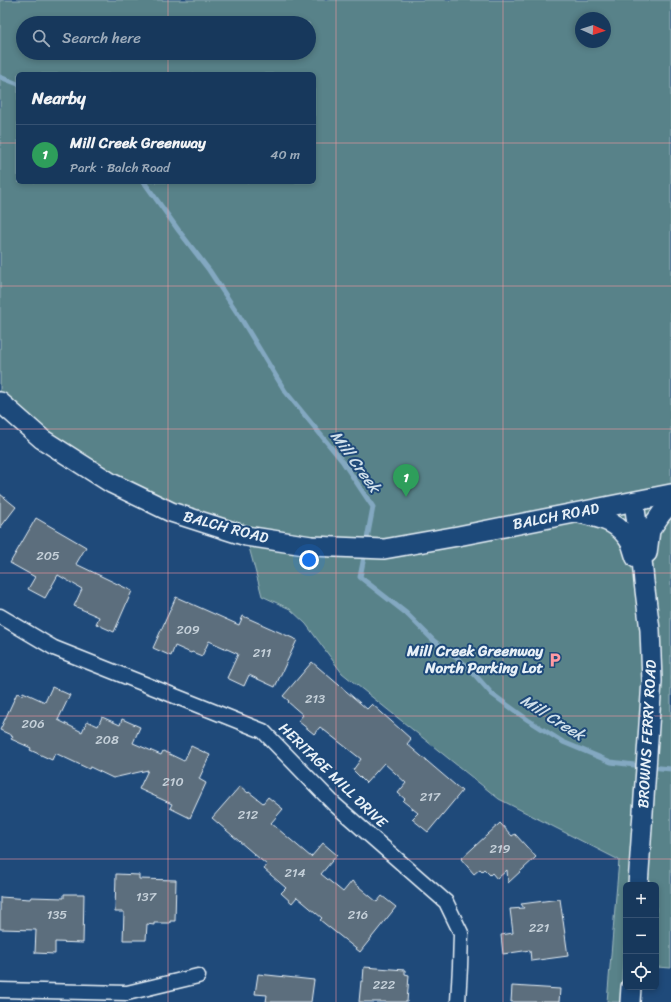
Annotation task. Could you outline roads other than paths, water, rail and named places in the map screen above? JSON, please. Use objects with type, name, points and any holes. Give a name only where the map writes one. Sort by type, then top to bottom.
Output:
[{"type":"street","name":"BALCH ROAD","points":[[0,402],[42,439],[111,482],[171,512],[246,536],[311,546],[384,549],[671,494]]},
{"type":"street","name":"BROWNS FERRY ROAD","points":[[634,502],[650,630],[652,681],[638,882]]},
{"type":"street","name":"BROWNS FERRY ROAD","points":[[644,582],[650,530],[671,503]]},
{"type":"street","name":"BROWNS FERRY ROAD","points":[[577,512],[605,520],[620,528],[631,544],[644,582]]},
{"type":"street","name":"HERITAGE MILL DRIVE","points":[[0,616],[54,648],[263,731],[334,804],[446,902],[461,933],[458,1002]]},
{"type":"street","points":[[0,990],[127,994],[198,976]]},
{"type":"street","points":[[630,1002],[631,990]]},
{"type":"waterway","name":"Mill Creek","points":[[0,77],[16,83]]},
{"type":"waterway","name":"Mill Creek","points":[[145,184],[209,270],[240,317],[285,391],[343,462],[373,507],[366,544]]},
{"type":"waterway","name":"Mill Creek","points":[[365,552],[360,577],[406,613],[434,641],[467,666],[492,694],[528,720],[563,742],[611,762],[642,766]]},
{"type":"waterway","name":"Mill Creek","points":[[650,767],[671,769]]},
{"type":"place","name":"Mill Creek Greenway","points":[[406,497]]},
{"type":"place","name":"Mill Creek Greenway North Parking Lot","points":[[555,660]]}]
